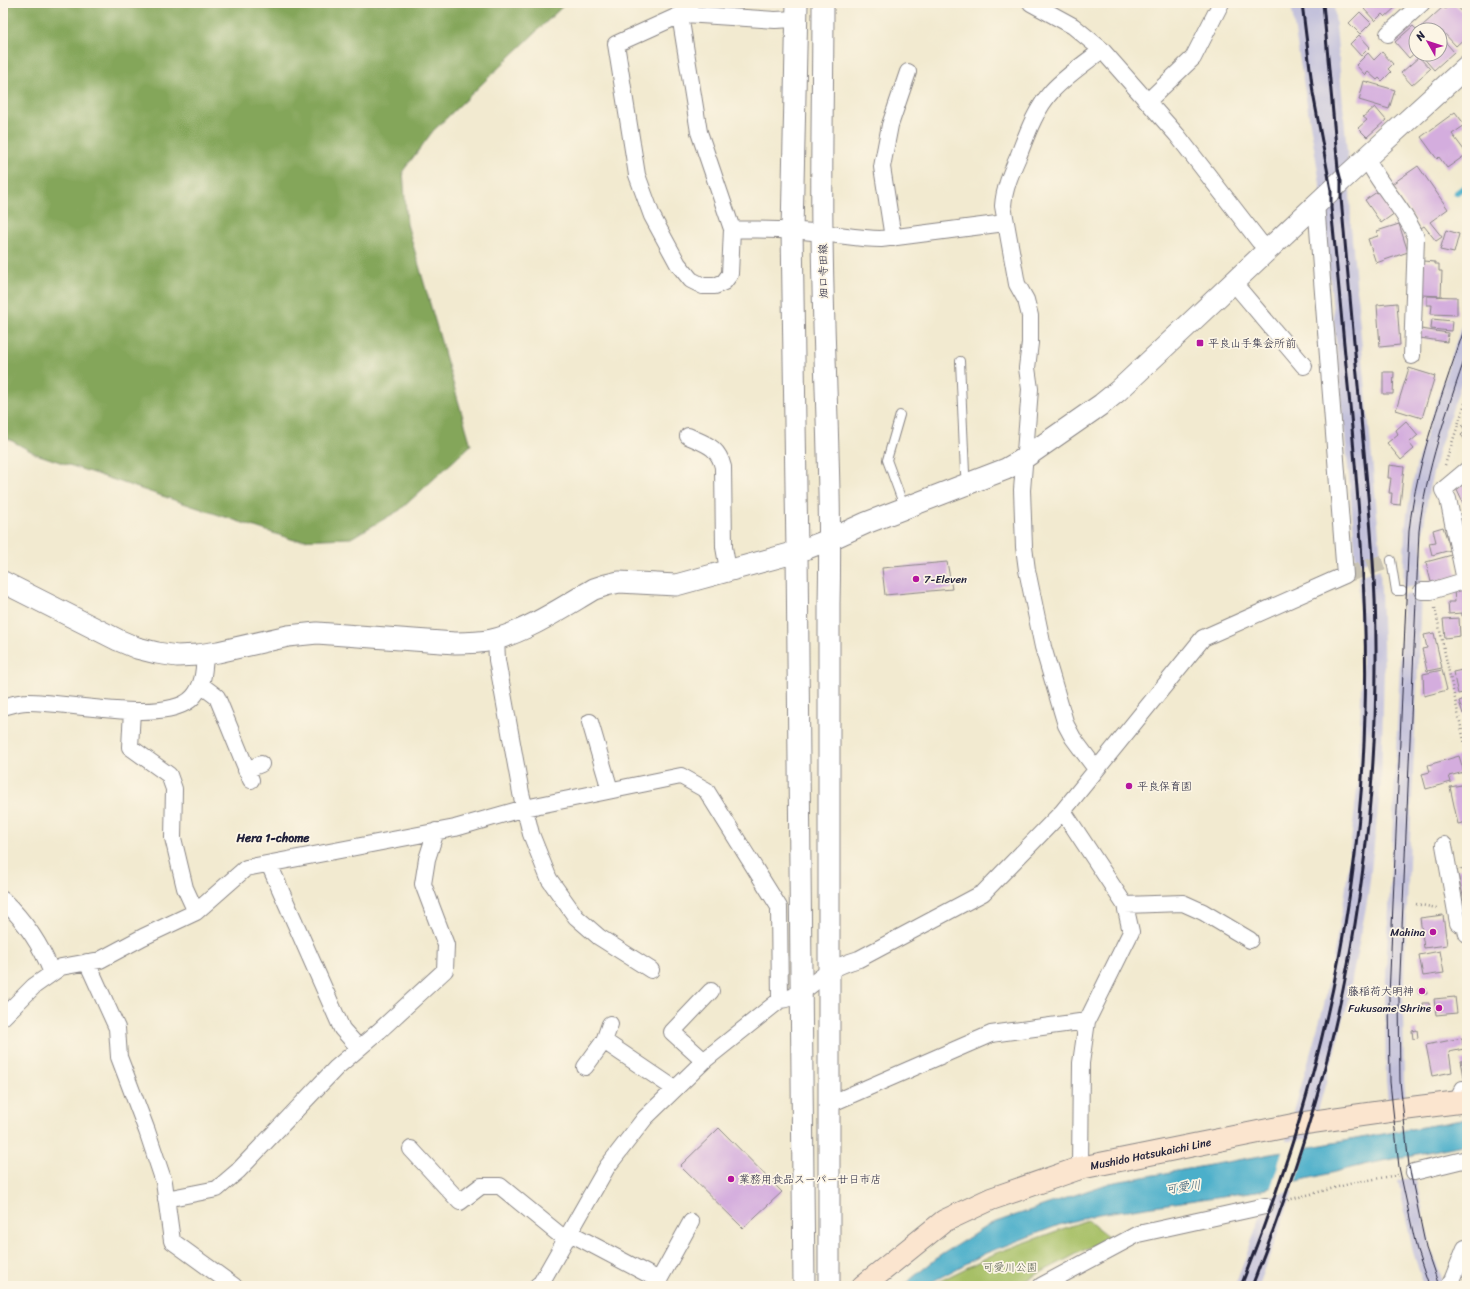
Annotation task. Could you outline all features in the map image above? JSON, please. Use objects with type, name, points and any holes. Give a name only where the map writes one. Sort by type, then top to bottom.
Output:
[{"type":"main road","name":"Mushido Hatsukaichi Line","points":[[863,1286],[944,1221],[991,1200],[1080,1168],[1298,1124],[1464,1098]]},
{"type":"street","name":"畑口寺田線","points":[[823,3],[822,233],[828,479],[831,539],[829,604],[829,1286]]},
{"type":"street","points":[[1031,3],[1073,26],[1102,50],[1185,145],[1259,241],[1268,249]]},
{"type":"street","points":[[1148,101],[1193,58],[1221,3]]},
{"type":"street","points":[[1388,34],[1417,5]]},
{"type":"street","points":[[680,15],[699,132],[732,229],[730,274],[724,282],[715,286],[703,286],[691,280],[678,264],[652,216],[637,175],[616,44],[680,15],[685,14],[775,20],[796,11],[792,230],[797,552],[804,1286]]},
{"type":"street","points":[[1096,769],[1072,738],[1066,725],[1041,635],[1025,558],[1022,490],[1030,389],[1027,368],[1030,343],[1030,316],[1026,300],[1017,284],[1003,206],[1007,185],[1039,108],[1066,78],[1102,50]]},
{"type":"street","points":[[3,582],[118,640],[137,648],[177,656],[205,654],[288,636],[317,633],[455,643],[472,643],[496,639],[523,628],[594,589],[606,584],[631,582],[676,584],[797,552],[866,523],[1006,469],[1025,458],[1113,396],[1316,203],[1467,66]]},
{"type":"street","points":[[893,238],[882,167],[890,125],[908,72]]},
{"type":"street","points":[[1366,157],[1372,170],[1408,221],[1416,237],[1412,356]]},
{"type":"street","points":[[537,1286],[608,1167],[645,1118],[704,1061],[780,1000],[801,993],[830,971],[859,959],[984,893],[1063,811],[1203,638],[1345,576],[1316,203]]},
{"type":"street","points":[[732,229],[792,230],[872,239],[893,238],[1005,223]]},
{"type":"street","points":[[1233,282],[1304,366]]},
{"type":"street","points":[[688,436],[710,446],[717,451],[721,458],[723,467],[724,547],[728,570]]},
{"type":"street","points":[[1426,591],[1466,580],[1448,499],[1443,490],[1467,470]]},
{"type":"street","points":[[496,639],[497,660],[521,794],[531,834],[549,879],[576,917],[599,937],[651,970]]},
{"type":"street","points":[[3,707],[20,702],[32,702],[132,710],[166,710],[180,706],[193,698],[201,685],[205,654]]},
{"type":"street","points":[[201,685],[217,697],[249,775],[261,764]]},
{"type":"street","points":[[132,710],[130,746],[169,775],[174,789],[173,838],[185,888],[196,912]]},
{"type":"street","points":[[590,722],[610,790]]},
{"type":"street","points":[[3,1017],[34,986],[61,967],[100,960],[143,937],[196,912],[246,868],[455,828],[525,808],[680,776],[706,790],[779,907],[780,1000]]},
{"type":"street","points":[[1063,811],[1125,904],[1131,932],[1087,1021],[1081,1063],[1080,1168]]},
{"type":"street","points":[[166,1199],[217,1189],[238,1170],[336,1068],[445,970],[446,945],[423,884],[427,859],[436,831]]},
{"type":"street","points":[[1444,845],[1456,917],[1458,923],[1464,926],[1467,934]]},
{"type":"street","points":[[269,864],[342,1029],[359,1048]]},
{"type":"street","points":[[3,900],[18,914],[43,952],[52,973]]},
{"type":"street","points":[[1125,904],[1183,903],[1203,912],[1250,940]]},
{"type":"street","points":[[87,962],[117,1028],[119,1057],[147,1131],[164,1182],[172,1241],[226,1285]]},
{"type":"street","points":[[704,1061],[672,1032],[711,992]]},
{"type":"street","points":[[830,1104],[990,1034],[1087,1021]]},
{"type":"street","points":[[585,1067],[604,1041],[610,1024]]},
{"type":"street","points":[[604,1041],[675,1089]]},
{"type":"street","points":[[411,1149],[460,1202],[481,1186],[500,1186],[568,1236],[659,1280],[691,1222]]},
{"type":"street","points":[[1414,1172],[1467,1159]]},
{"type":"street","points":[[1041,1286],[1138,1234],[1265,1206]]},
{"type":"street","points":[[1449,1286],[1466,1248]]},
{"type":"lane","points":[[960,361],[965,473],[967,485]]},
{"type":"lane","points":[[900,415],[887,460],[901,498],[907,508]]},
{"type":"lane","points":[[1391,560],[1396,591],[1402,591]]},
{"type":"path","points":[[1443,490],[1440,480],[1467,397]]},
{"type":"path","points":[[1426,591],[1467,754]]},
{"type":"path","points":[[1416,904],[1421,905]]},
{"type":"path","points":[[1265,1206],[1357,1182],[1396,1175]]},
{"type":"shaded area","points":[[1291,3],[1334,3],[1350,185],[1351,227],[1381,557],[1356,565],[1322,196]]},
{"type":"shaded area","points":[[1467,308],[1467,366],[1440,446],[1429,489],[1423,532],[1421,586],[1403,587],[1405,530],[1417,463]]},
{"type":"shaded area","points":[[1380,569],[1384,668],[1381,783],[1368,897],[1346,1010],[1310,1139],[1286,1140],[1324,1005],[1345,894],[1358,781],[1362,668],[1358,576]]},
{"type":"shaded area","points":[[1421,594],[1403,997],[1404,1081],[1406,1100],[1388,1101],[1386,1082],[1385,997],[1403,595]]},
{"type":"shaded area","points":[[1415,1177],[1431,1247],[1442,1281],[1439,1286],[1424,1286],[1413,1252],[1398,1180]]},
{"type":"shaded area","points":[[1293,1191],[1259,1286],[1235,1286],[1268,1196]]},
{"type":"green space","points":[[3,3],[566,3],[433,131],[403,171],[407,224],[471,445],[400,510],[351,538],[294,540],[36,454],[3,436]]},
{"type":"green space","name":"可愛川公園","points":[[1087,1220],[1109,1237],[1015,1286],[930,1286],[996,1253]]},
{"type":"water","name":"可愛川","points":[[1467,1119],[1467,1144],[1363,1165],[1257,1191],[1098,1214],[1059,1225],[986,1253],[924,1286],[902,1286],[941,1255],[990,1224],[1110,1183]]},
{"type":"pier","points":[[1308,1145],[1296,1183],[1270,1190],[1283,1149]]},
{"type":"building","points":[[1370,3],[1394,3],[1397,6],[1385,17],[1382,14],[1375,21],[1364,9]]},
{"type":"building","points":[[1451,3],[1454,3],[1467,17],[1467,36],[1456,46],[1448,37],[1448,22],[1426,22],[1443,7],[1445,9]]},
{"type":"building","points":[[1360,12],[1371,23],[1360,34],[1349,23]]},
{"type":"building","points":[[1408,30],[1408,57],[1395,42]]},
{"type":"building","points":[[1359,35],[1370,47],[1361,56],[1350,44]]},
{"type":"building","points":[[1448,45],[1454,52],[1448,57]]},
{"type":"building","points":[[1382,52],[1393,64],[1388,69],[1391,72],[1382,81],[1379,78],[1377,80],[1368,72],[1365,75],[1356,65],[1368,53],[1374,60]]},
{"type":"building","points":[[1413,62],[1424,62],[1430,69],[1412,85],[1401,73]]},
{"type":"building","points":[[1427,62],[1443,62],[1434,70]]},
{"type":"building","points":[[1364,81],[1395,90],[1389,109],[1359,100]]},
{"type":"building","points":[[1375,107],[1386,120],[1367,137],[1358,128],[1367,120],[1363,117]]},
{"type":"building","points":[[1455,112],[1465,125],[1452,134],[1467,154],[1447,168],[1439,157],[1437,159],[1421,137]]},
{"type":"building","points":[[1418,166],[1448,209],[1430,222],[1442,237],[1436,241],[1424,226],[1421,228],[1392,184]]},
{"type":"building","points":[[1380,190],[1395,213],[1381,223],[1365,200]]},
{"type":"building","points":[[1399,224],[1408,252],[1376,263],[1368,239],[1378,236],[1377,231]]},
{"type":"building","points":[[1446,230],[1459,234],[1454,253],[1440,250]]},
{"type":"building","points":[[1423,261],[1435,262],[1435,264],[1439,264],[1439,271],[1442,271],[1441,296],[1421,295]]},
{"type":"building","points":[[1427,296],[1457,297],[1457,315],[1431,314],[1432,305],[1427,305]]},
{"type":"building","points":[[1397,303],[1400,345],[1380,347],[1377,305]]},
{"type":"building","points":[[1432,319],[1452,321],[1451,331],[1431,329]]},
{"type":"building","points":[[1421,329],[1448,333],[1447,342],[1420,338]]},
{"type":"building","points":[[1409,368],[1435,376],[1422,418],[1396,410]]},
{"type":"building","points":[[1383,372],[1394,372],[1393,394],[1383,394]]},
{"type":"building","points":[[1406,421],[1418,435],[1409,443],[1414,449],[1401,460],[1387,443],[1398,434],[1396,430]]},
{"type":"building","points":[[1467,422],[1467,442],[1461,435],[1466,431],[1462,426]]},
{"type":"building","points":[[1389,465],[1404,467],[1400,505],[1391,504],[1392,493],[1389,493],[1391,478],[1388,478]]},
{"type":"building","points":[[1467,483],[1467,501],[1463,503],[1456,488]]},
{"type":"building","points":[[1443,527],[1451,550],[1432,555],[1429,543],[1436,542],[1433,530]]},
{"type":"building","points":[[1452,555],[1457,576],[1431,582],[1426,562]]},
{"type":"building","name":"7-Eleven","points":[[947,562],[952,589],[885,595],[882,568]]},
{"type":"building","points":[[1467,589],[1467,616],[1462,616],[1462,613],[1449,614],[1448,602],[1455,602],[1454,590]]},
{"type":"building","points":[[1459,618],[1460,636],[1445,638],[1443,619]]},
{"type":"building","points":[[1434,633],[1442,668],[1427,671],[1422,649],[1427,648],[1424,635]]},
{"type":"building","points":[[1467,669],[1467,692],[1458,694],[1453,672]]},
{"type":"building","points":[[1442,670],[1447,690],[1424,696],[1423,674]]},
{"type":"building","points":[[1467,698],[1467,713],[1463,714],[1459,701]]},
{"type":"building","points":[[1459,756],[1464,772],[1449,776],[1451,782],[1426,789],[1422,774],[1430,772],[1428,765]]},
{"type":"building","points":[[1467,784],[1467,822],[1458,824],[1450,787]]},
{"type":"building","points":[[1467,867],[1467,909],[1464,910],[1462,900],[1464,900],[1457,870]]},
{"type":"building","name":"Mahina","points":[[1443,915],[1447,945],[1424,948],[1420,918]]},
{"type":"building","points":[[1440,951],[1444,973],[1423,976],[1419,955]]},
{"type":"building","name":"藤稲荷大明神","points":[[1426,988],[1427,994],[1419,994],[1418,989]]},
{"type":"building","points":[[1455,997],[1457,1013],[1436,1015],[1434,999]]},
{"type":"building","points":[[1423,1003],[1429,1003],[1430,1010],[1424,1010]]},
{"type":"building","points":[[1417,1030],[1418,1038],[1413,1039],[1412,1031]]},
{"type":"building","points":[[1462,1038],[1464,1049],[1449,1052],[1452,1072],[1432,1076],[1426,1045]]},
{"type":"building","points":[[1467,1060],[1467,1082],[1465,1082],[1461,1061]]},
{"type":"building","name":"業務用食品スーパー廿日市店","points":[[719,1128],[782,1192],[743,1228],[680,1166]]},
{"type":"waterway","points":[[1456,193],[1467,185]]},
{"type":"tunnel","points":[[1345,575],[1391,560]]},
{"type":"tram line","points":[[1429,1286],[1417,1251],[1399,1167],[1390,1082],[1389,997],[1409,531],[1418,477],[1432,424],[1467,321]]},
{"type":"tram line","points":[[1439,1286],[1426,1248],[1409,1166],[1400,1081],[1399,997],[1419,531],[1422,508],[1438,440],[1467,352]]},
{"type":"railway","points":[[1241,1286],[1292,1146],[1325,1024],[1336,973],[1353,869],[1363,765],[1366,674],[1364,597],[1357,482],[1331,208],[1331,190],[1313,93],[1302,3]]},
{"type":"railway","points":[[1252,1286],[1302,1146],[1327,1059],[1339,1008],[1358,906],[1365,854],[1374,751],[1376,699],[1376,618],[1373,562],[1341,198],[1341,181],[1338,169],[1323,3]]},
{"type":"place","name":"平良山手集会所前","points":[[1200,343]]},
{"type":"place","name":"7-Eleven","points":[[916,579]]},
{"type":"place","name":"平良保育園","points":[[1129,786]]},
{"type":"place","name":"Mahina","points":[[1433,932]]},
{"type":"place","name":"藤稲荷大明神","points":[[1422,991]]},
{"type":"place","name":"Fukusame Shrine","points":[[1439,1008]]},
{"type":"place","name":"業務用食品スーパー廿日市店","points":[[731,1179]]},
{"type":"district","name":"Hera 1-chome","points":[[273,838]]}]
